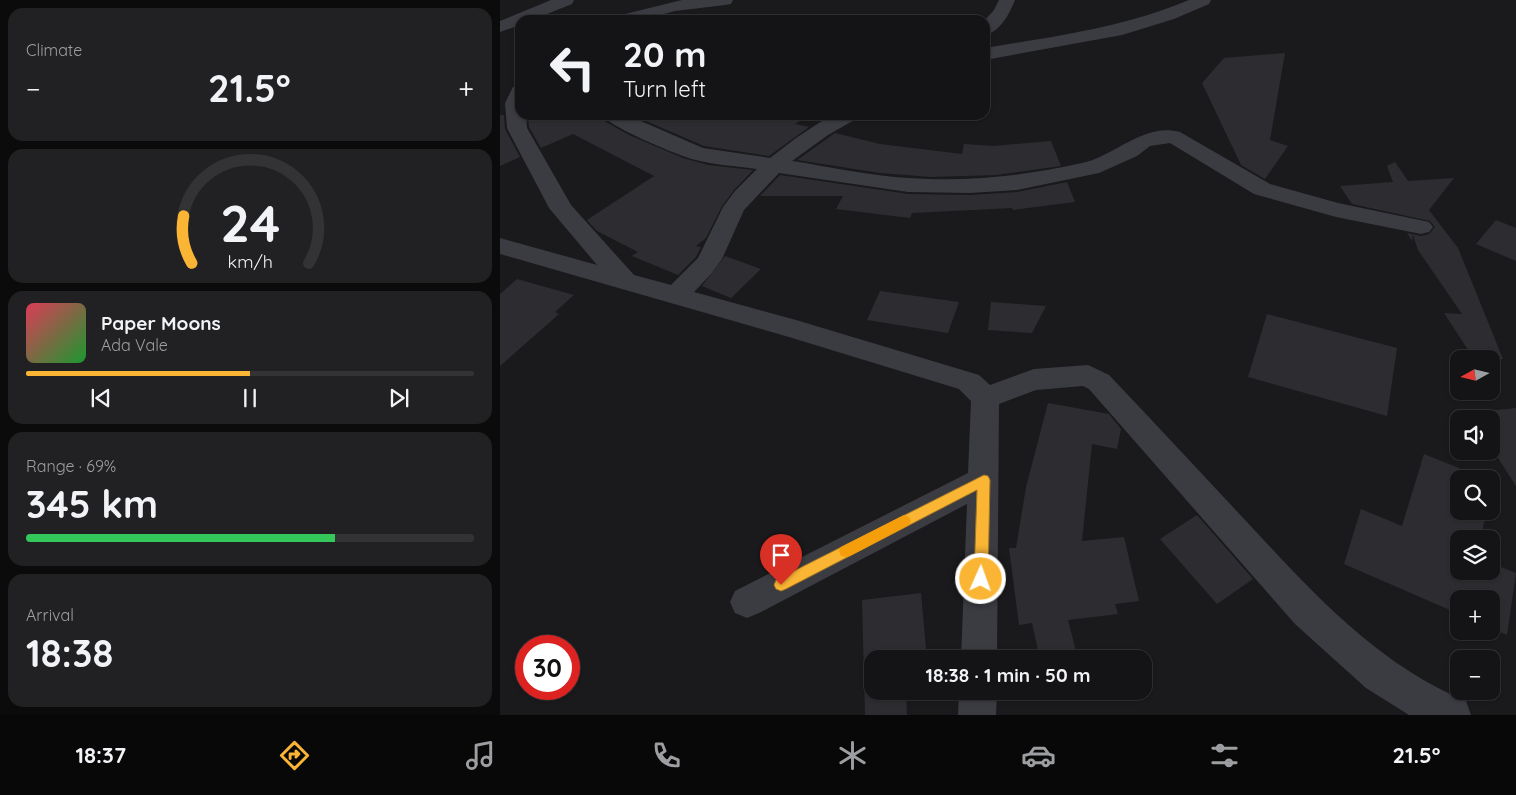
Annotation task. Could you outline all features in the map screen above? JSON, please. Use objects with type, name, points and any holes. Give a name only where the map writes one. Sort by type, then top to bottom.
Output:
[{"type":"street","points":[[529,15],[566,0]]},
{"type":"street","points":[[641,15],[674,6],[725,0]]},
{"type":"street","points":[[990,25],[1002,12],[1007,0]]},
{"type":"street","points":[[990,53],[1116,31],[1168,15],[1203,0]]},
{"type":"street","points":[[500,27],[515,21]]},
{"type":"street","points":[[516,120],[517,128],[561,208],[625,281]]},
{"type":"street","points":[[621,120],[698,154],[908,185],[970,186],[1017,183],[1091,168],[1130,152],[1144,141],[1172,136],[1262,189],[1336,210],[1421,227]]},
{"type":"street","points":[[676,295],[709,260],[723,226],[735,207],[760,178],[802,144],[837,120]]},
{"type":"street","points":[[500,246],[796,328],[969,382],[985,398],[979,650]]},
{"type":"street","points":[[985,398],[1034,380],[1088,375],[1099,382],[1307,612],[1379,675],[1438,711],[1452,715]]},
{"type":"street","points":[[747,602],[984,480]]},
{"type":"street","points":[[977,715],[978,700]]},
{"type":"building","points":[[1285,53],[1270,140],[1288,146],[1265,179],[1241,165],[1202,83],[1224,58]]},
{"type":"building","points":[[500,115],[504,115],[505,129],[520,157],[500,166]]},
{"type":"building","points":[[528,120],[604,120],[629,135],[683,158],[708,165],[753,170],[722,206],[706,238],[696,246],[701,247],[696,257],[678,275],[632,256],[638,252],[597,231],[587,220],[654,176],[573,134],[541,148],[529,127]]},
{"type":"building","points":[[644,120],[801,120],[795,124],[809,127],[769,156],[704,146]]},
{"type":"building","points":[[835,133],[880,144],[962,154],[964,144],[993,146],[1051,141],[1061,166],[996,175],[931,177],[880,173],[797,160]]},
{"type":"building","points":[[1395,162],[1408,181],[1454,178],[1429,210],[1458,248],[1499,350],[1468,350],[1444,313],[1462,314],[1418,250],[1413,235],[1412,241],[1407,233],[1421,236],[1429,234],[1435,227],[1430,221],[1352,204],[1340,186],[1393,182],[1387,166]]},
{"type":"building","points":[[780,175],[908,194],[970,195],[1017,192],[1067,182],[1075,202],[1013,210],[1012,208],[912,213],[910,218],[836,209],[843,196],[760,196]]},
{"type":"building","points":[[1496,220],[1516,228],[1516,261],[1476,244]]},
{"type":"building","points":[[725,256],[761,269],[731,298],[702,286]]},
{"type":"building","points":[[517,279],[574,295],[555,312],[559,314],[500,366],[500,294]]},
{"type":"building","points":[[880,291],[959,302],[948,333],[867,320]]},
{"type":"building","points":[[991,302],[1046,306],[1032,333],[988,330]]},
{"type":"building","points":[[1267,314],[1397,348],[1387,416],[1248,377]]},
{"type":"building","points":[[1048,403],[1109,414],[1121,429],[1117,449],[1092,444],[1082,541],[1124,537],[1139,601],[1115,604],[1118,614],[1068,620],[1076,650],[1038,650],[1032,623],[1019,625],[1009,548],[1016,548],[1026,487]]},
{"type":"building","points":[[1516,408],[1516,486],[1499,460],[1500,410],[1497,410]]},
{"type":"building","points":[[1424,454],[1464,470],[1450,470],[1450,520],[1484,520],[1483,530],[1450,530],[1450,580],[1500,580],[1500,567],[1516,573],[1507,635],[1500,632],[1500,590],[1450,590],[1450,610],[1344,564],[1361,509],[1402,526]]},
{"type":"building","points":[[1197,515],[1253,579],[1217,604],[1160,539]]},
{"type":"building","points":[[921,593],[926,650],[864,650],[864,677],[862,600]]},
{"type":"building","points":[[865,700],[906,700],[907,715],[865,715]]},
{"type":"slow traffic","points":[[846,551],[904,521]]},
{"type":"route","points":[[781,585],[984,480],[981,579]]}]
